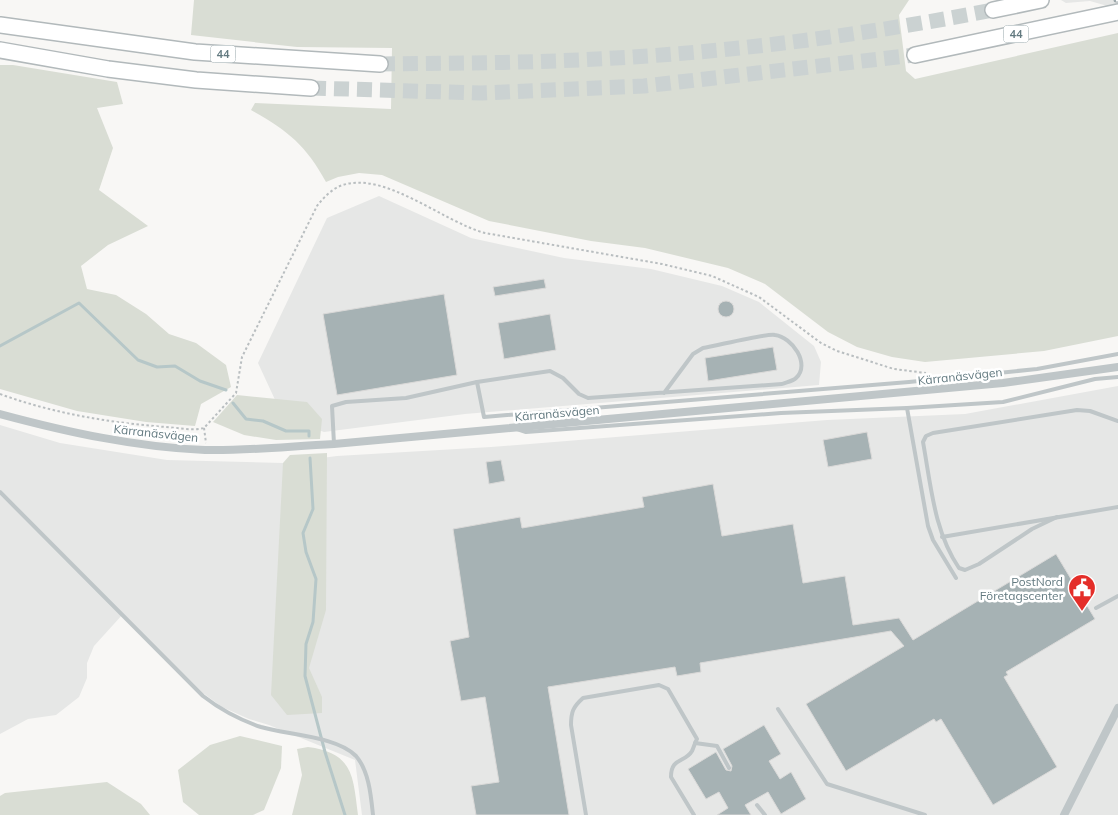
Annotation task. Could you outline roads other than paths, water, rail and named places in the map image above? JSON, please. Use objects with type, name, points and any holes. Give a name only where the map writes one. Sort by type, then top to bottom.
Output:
[{"type":"highway","name":"44","points":[[993,10],[1041,0]]},
{"type":"highway","name":"44","points":[[915,55],[1118,12]]},
{"type":"highway","name":"44","points":[[0,25],[195,52],[380,64]]},
{"type":"highway","name":"44","points":[[0,50],[108,69],[196,80],[311,88]]},
{"type":"street","name":"Kärranäsvägen","points":[[0,414],[103,438],[173,448],[206,450],[334,444],[1003,383],[1118,366]]},
{"type":"street","points":[[1064,815],[1118,708]]},
{"type":"lane","points":[[334,444],[332,406],[346,402],[406,398],[476,382],[550,371],[563,378],[579,394],[588,398],[664,393],[782,384],[796,379],[802,371],[802,360],[791,342],[775,335],[703,348],[694,354],[664,393]]},
{"type":"lane","points":[[476,382],[484,417],[908,382],[1037,369],[1118,354]]},
{"type":"lane","points":[[513,428],[526,432],[772,413],[1002,402],[1095,379],[1118,377]]},
{"type":"lane","points":[[907,408],[928,526],[933,540],[956,578]]},
{"type":"lane","points":[[1057,517],[1032,529],[980,564],[965,570],[959,568],[947,550],[942,536],[923,442],[926,436],[933,432],[1077,410],[1090,411],[1118,421]]},
{"type":"lane","points":[[0,492],[203,696],[243,721],[336,744],[356,756],[363,768],[373,815]]},
{"type":"lane","points":[[942,536],[1118,507]]},
{"type":"lane","points":[[1096,608],[1118,596]]},
{"type":"lane","points":[[586,815],[571,725],[571,711],[583,698],[659,685],[668,689],[696,739],[692,752],[674,764],[671,771],[671,777],[694,815]]},
{"type":"lane","points":[[778,709],[826,784],[925,815]]},
{"type":"lane","points":[[695,743],[716,746],[729,768]]},
{"type":"lane","points":[[757,805],[764,815]]},
{"type":"waterway","points":[[0,346],[79,303],[138,360],[157,367],[175,366],[200,381],[226,390]]},
{"type":"waterway","points":[[233,403],[246,419],[263,421],[286,431],[309,431],[309,436]]},
{"type":"waterway","points":[[310,458],[313,509],[303,533],[306,552],[316,579],[313,622],[306,644],[305,676],[325,752],[345,815]]},
{"type":"tunnel","points":[[380,64],[556,61],[710,51],[852,34],[993,10]]},
{"type":"tunnel","points":[[311,88],[481,93],[644,86],[915,55]]},
{"type":"place","name":"PostNord Företagscenter","points":[[1082,612]]}]
